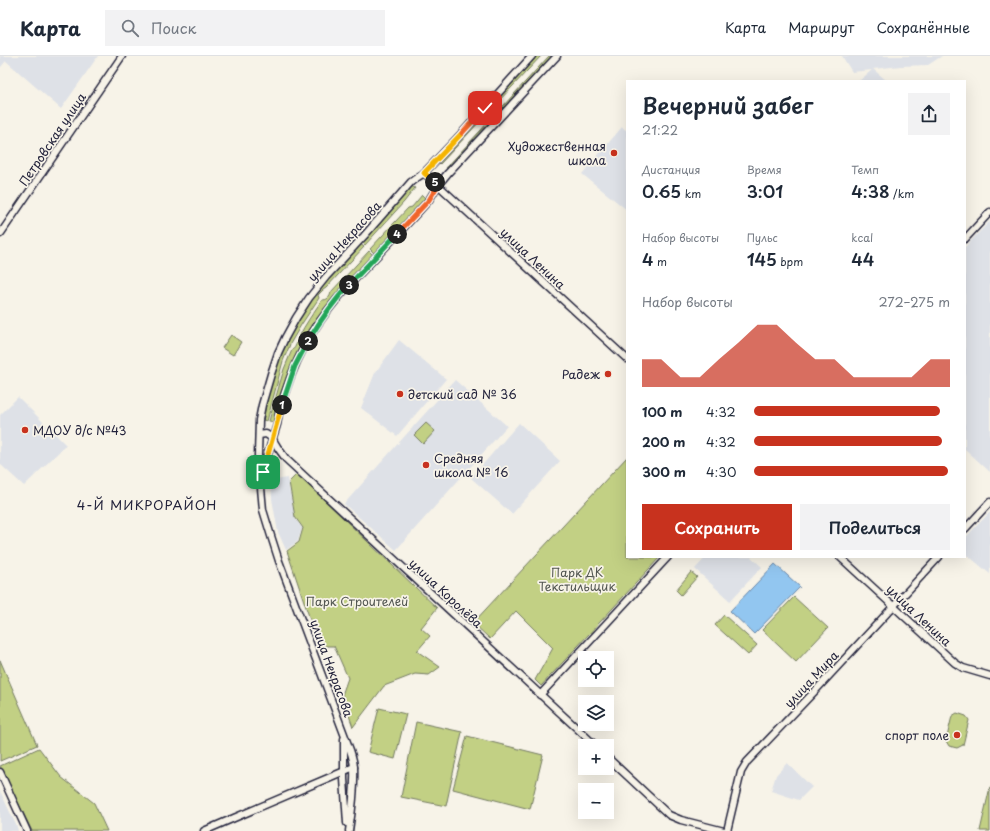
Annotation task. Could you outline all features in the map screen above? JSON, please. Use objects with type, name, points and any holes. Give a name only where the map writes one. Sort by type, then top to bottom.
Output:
[{"type":"main road","name":"Петровская улица","points":[[0,234],[122,56]]},
{"type":"main road","name":"улица Некрасова","points":[[348,831],[352,807],[354,767],[350,750],[271,536],[263,510],[258,449],[258,428],[262,404],[278,353],[296,318],[309,298],[411,182],[424,173],[532,56]]},
{"type":"main road","name":"улица Некрасова","points":[[261,485],[264,465],[269,452],[279,412],[295,366],[317,325],[346,288],[429,200],[438,185],[448,173],[558,56]]},
{"type":"main road","name":"улица Ленина","points":[[424,173],[626,358]]},
{"type":"main road","points":[[966,238],[990,212]]},
{"type":"main road","points":[[259,434],[266,434],[272,438]]},
{"type":"main road","name":"улица Королёва","points":[[272,438],[286,459],[588,739]]},
{"type":"main road","points":[[258,449],[282,454]]},
{"type":"main road","points":[[966,528],[990,502]]},
{"type":"main road","points":[[540,695],[667,558]]},
{"type":"main road","name":"улица Ленина","points":[[841,558],[955,663],[963,668],[990,676]]},
{"type":"main road","name":"улица Мира","points":[[726,831],[741,772],[747,762],[821,685],[938,558]]},
{"type":"main road","points":[[344,733],[344,779],[348,831]]},
{"type":"main road","points":[[614,763],[669,814],[681,820],[726,831]]},
{"type":"main road","points":[[204,831],[354,767]]},
{"type":"main road","points":[[0,772],[27,831]]},
{"type":"shaded area","points":[[0,56],[98,56],[61,109],[6,61],[0,68]]},
{"type":"shaded area","points":[[842,56],[942,56],[928,65],[873,69],[886,80],[860,80],[872,70],[852,72]]},
{"type":"shaded area","name":"Художественная школа","points":[[622,127],[626,130],[626,209],[582,174]]},
{"type":"shaded area","points":[[990,221],[990,472],[966,450],[966,246]]},
{"type":"shaded area","name":"детский сад № 36","points":[[399,340],[446,379],[397,436],[361,408],[375,373]]},
{"type":"shaded area","name":"Средняя школа № 16","points":[[455,380],[507,426],[396,550],[344,504]]},
{"type":"shaded area","name":"МДОУ д/с №43","points":[[18,397],[66,445],[24,486],[0,464],[0,415]]},
{"type":"shaded area","points":[[519,423],[560,461],[512,514],[471,478]]},
{"type":"shaded area","points":[[287,478],[295,518],[302,528],[298,541],[286,550],[278,532],[272,499],[271,481]]},
{"type":"shaded area","points":[[990,512],[990,574],[966,554],[966,537]]},
{"type":"shaded area","points":[[705,558],[752,558],[762,567],[730,601],[695,569]]},
{"type":"shaded area","points":[[787,763],[812,787],[799,800],[771,791],[776,775]]},
{"type":"shaded area","points":[[0,791],[17,827],[18,831],[0,831]]},
{"type":"green space","points":[[537,56],[541,56],[440,164],[438,162]]},
{"type":"green space","points":[[549,56],[553,56],[448,170],[446,168]]},
{"type":"green space","points":[[411,186],[415,188],[365,245],[361,241]]},
{"type":"green space","points":[[422,195],[426,199],[375,254],[370,249]]},
{"type":"green space","points":[[359,243],[364,247],[318,295],[319,298],[290,344],[283,361],[267,421],[263,420],[268,394],[285,344],[303,311],[328,277]]},
{"type":"green space","points":[[369,251],[374,256],[306,339],[295,357],[287,378],[275,422],[269,421],[284,369],[304,327],[322,300],[325,300],[330,296],[331,292]]},
{"type":"green space","points":[[231,335],[241,342],[233,355],[222,348]]},
{"type":"green space","points":[[426,423],[435,431],[423,444],[414,435]]},
{"type":"green space","name":"Парк ДК Текстильщик","points":[[626,458],[626,558],[659,558],[541,686],[535,680],[553,648],[516,611],[490,639],[473,623]]},
{"type":"green space","name":"Парк Строителей","points":[[297,474],[437,608],[421,628],[430,636],[417,651],[440,667],[429,675],[415,674],[384,686],[353,727],[342,695],[348,678],[334,646],[319,646],[287,551],[299,542],[303,528],[295,517],[289,482]]},
{"type":"green space","points":[[691,572],[697,577],[681,595],[676,590]]},
{"type":"green space","points":[[794,597],[828,628],[796,662],[762,630]]},
{"type":"green space","points":[[724,615],[757,645],[748,655],[715,625]]},
{"type":"green space","points":[[0,660],[37,745],[0,761]]},
{"type":"green space","points":[[379,708],[406,714],[395,759],[368,752]]},
{"type":"green space","name":"спорт поле","points":[[957,713],[966,716],[969,720],[963,745],[957,748],[949,746],[946,741],[952,716]]},
{"type":"green space","points":[[416,722],[462,732],[446,806],[401,797]]},
{"type":"green space","points":[[467,736],[543,755],[530,809],[453,789]]},
{"type":"green space","points":[[39,748],[61,777],[94,803],[107,831],[32,831],[0,766]]},
{"type":"green space","points":[[990,787],[990,831],[980,831]]},
{"type":"water","points":[[775,564],[800,587],[754,634],[730,611]]},
{"type":"place","name":"Художественная школа","points":[[614,153]]},
{"type":"place","name":"Радеж","points":[[608,374]]},
{"type":"place","name":"детский сад № 36","points":[[400,394]]},
{"type":"place","name":"МДОУ д/с №43","points":[[25,430]]},
{"type":"place","name":"Средняя школа № 16","points":[[426,465]]},
{"type":"place","name":"спорт поле","points":[[957,735]]},
{"type":"district","name":"4-Й МИКРОРАЙОН","points":[[147,504]]},
{"type":"route","points":[[263,472],[279,412],[295,366],[317,325],[346,288],[429,200],[438,185],[424,173],[485,108]]}]
